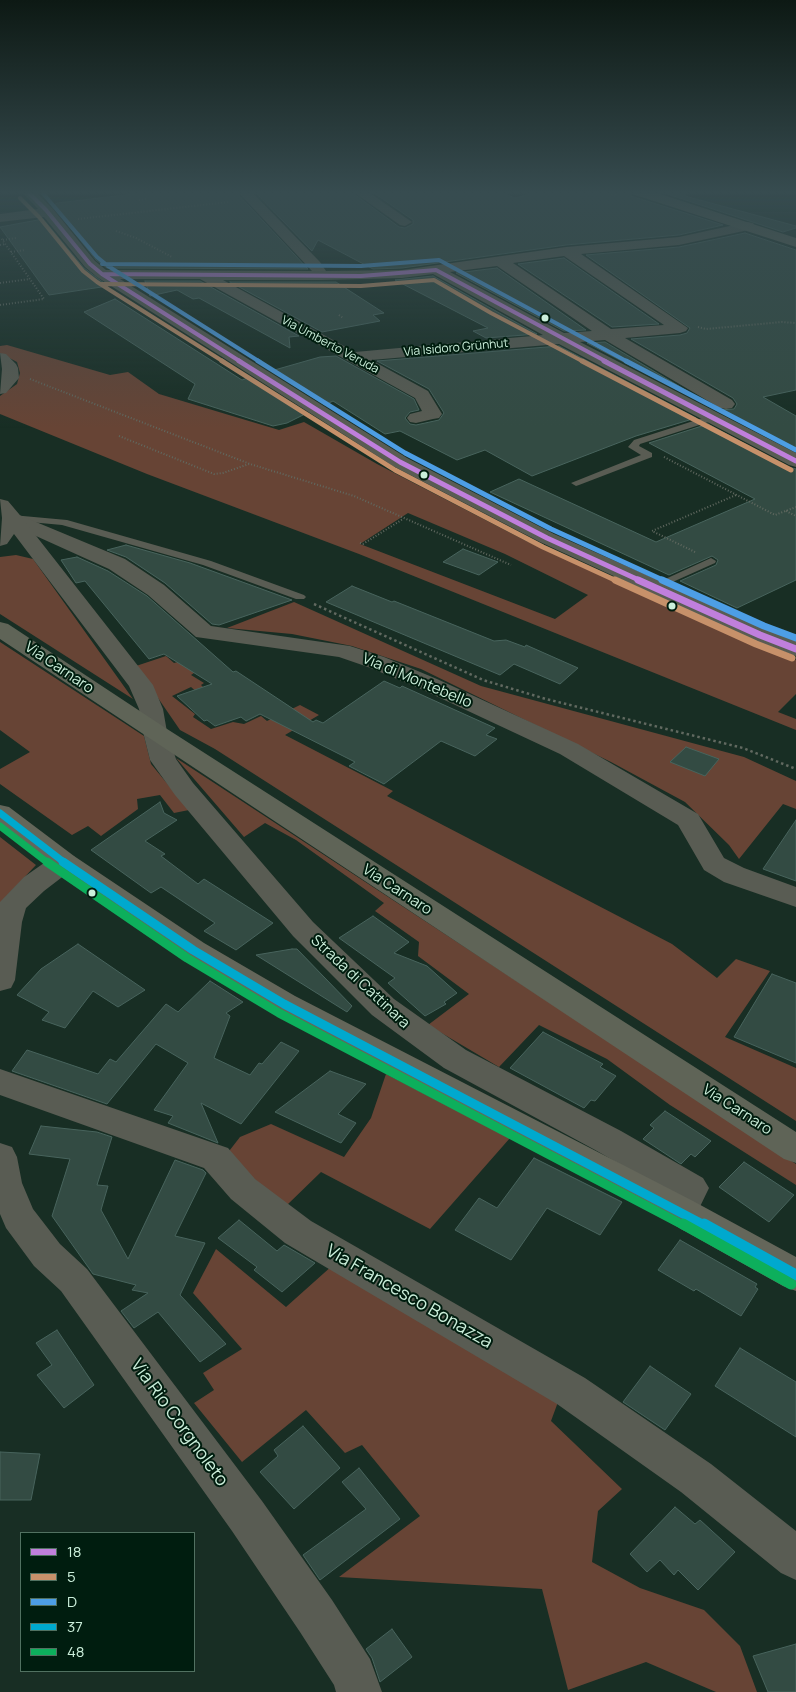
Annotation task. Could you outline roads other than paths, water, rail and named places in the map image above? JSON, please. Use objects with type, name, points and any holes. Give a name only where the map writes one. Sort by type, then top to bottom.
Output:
[{"type":"main road","name":"Via Carnaro","points":[[0,629],[796,1149]]},
{"type":"main road","points":[[0,813],[64,862],[193,950],[284,1004],[680,1211],[796,1275]]},
{"type":"street","points":[[97,270],[400,462],[547,538],[760,635],[796,649]]},
{"type":"street","points":[[318,270],[322,276]]},
{"type":"street","points":[[102,274],[322,276],[402,274],[436,270],[496,304],[796,461]]},
{"type":"street","points":[[513,270],[607,334],[726,404]]},
{"type":"street","name":"Via Isidoro Grünhut","points":[[351,358],[680,328],[594,270]]},
{"type":"street","name":"Via Umberto Veruda","points":[[204,275],[351,358],[409,386],[422,395],[433,414],[416,418]]},
{"type":"street","points":[[0,358],[10,368],[5,384]]},
{"type":"street","points":[[0,540],[6,511]]},
{"type":"street","points":[[6,511],[141,686],[151,709],[155,732]]},
{"type":"street","name":"Via di Montebello","points":[[6,511],[117,564],[156,590],[204,632],[342,651],[428,684],[569,749],[688,820],[714,864],[734,875],[796,897]]},
{"type":"street","points":[[0,552],[25,550],[41,554]]},
{"type":"street","name":"Strada di Cattinara","points":[[155,732],[163,760],[184,789],[302,929],[383,1007],[455,1059],[609,1141],[691,1188],[680,1211]]},
{"type":"street","points":[[0,980],[7,922],[12,904],[34,884],[64,862]]},
{"type":"street","name":"Via Francesco Bonazza","points":[[0,1082],[216,1158],[244,1189],[298,1232],[570,1391],[696,1478],[796,1558]]},
{"type":"street","name":"Via Rio Corgnoleto","points":[[0,1157],[6,1183],[19,1217],[46,1255],[74,1280],[241,1508],[316,1616],[354,1675],[359,1692]]},
{"type":"lane","points":[[576,483],[649,455],[633,447],[637,442],[712,418]]},
{"type":"lane","points":[[6,511],[63,522],[207,563],[264,582],[300,597]]},
{"type":"lane","points":[[654,587],[711,561]]}]
